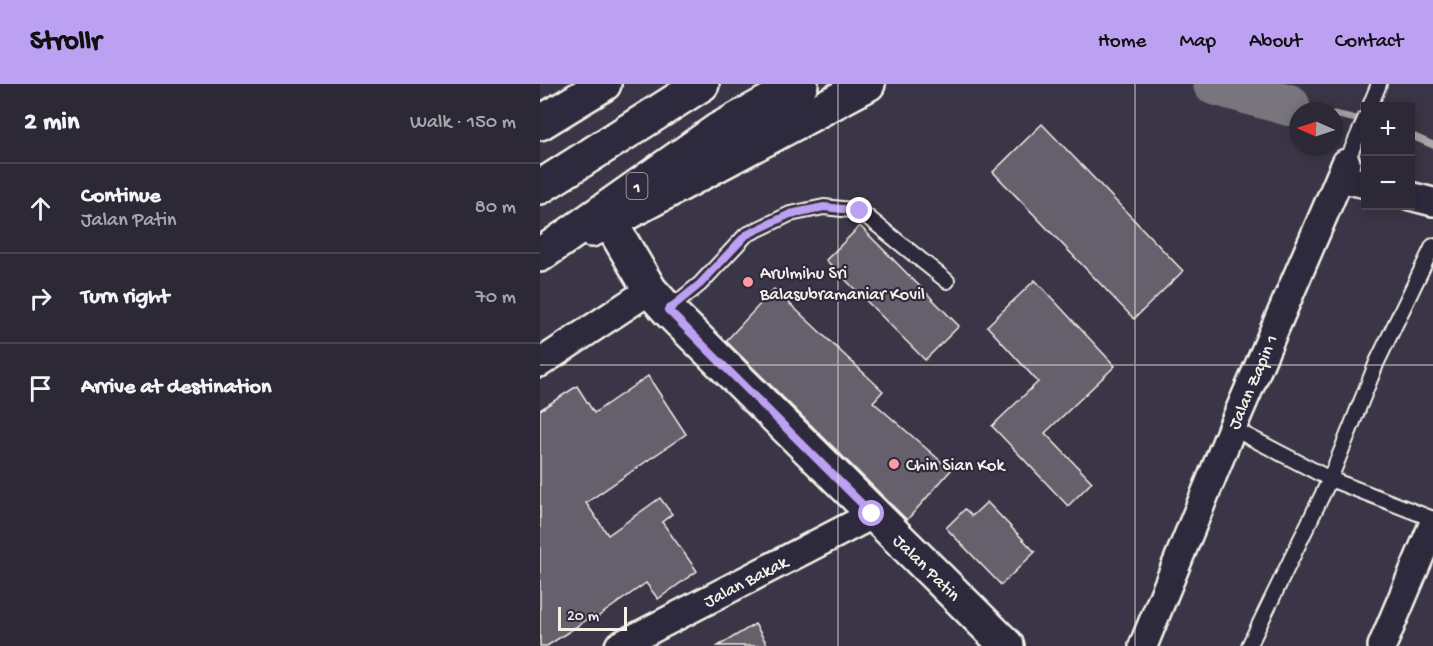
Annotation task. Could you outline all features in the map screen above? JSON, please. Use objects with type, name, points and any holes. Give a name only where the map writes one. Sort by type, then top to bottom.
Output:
[{"type":"main road","points":[[540,123],[604,84]]},
{"type":"main road","name":"1","points":[[548,249],[718,130],[801,84]]},
{"type":"main road","points":[[548,249],[610,222],[868,84]]},
{"type":"main road","points":[[540,187],[700,85]]},
{"type":"main road","name":"Jalan Patin","points":[[610,222],[659,300],[1007,646]]},
{"type":"street","name":"Jalan Zapin 1","points":[[1143,646],[1232,428],[1350,175]]},
{"type":"street","points":[[1415,197],[1433,202]]},
{"type":"street","points":[[540,363],[659,300]]},
{"type":"street","name":"Jalan Bakak","points":[[619,646],[872,514]]},
{"type":"street","points":[[1382,646],[1433,525]]},
{"type":"lane","points":[[1372,102],[1379,84]]},
{"type":"lane","name":"Jalan Zapin 1","points":[[1350,175],[1361,132]]},
{"type":"lane","points":[[659,300],[700,284],[746,235],[790,214],[824,207],[860,211],[947,280]]},
{"type":"lane","points":[[1249,646],[1330,479],[1377,362],[1433,246]]},
{"type":"lane","points":[[1232,428],[1330,479],[1433,519]]},
{"type":"building","points":[[1042,124],[1183,271],[1134,319],[993,172]]},
{"type":"building","points":[[860,226],[959,326],[925,360],[826,260]]},
{"type":"building","points":[[1035,280],[1115,366],[1045,433],[1092,482],[1068,506],[992,426],[1038,382],[987,326]]},
{"type":"building","points":[[774,289],[883,391],[873,402],[951,470],[907,520],[726,341]]},
{"type":"building","points":[[648,376],[686,434],[586,503],[608,535],[660,498],[672,514],[662,522],[697,571],[658,599],[646,583],[596,618],[594,615],[547,646],[540,646],[540,410],[577,386],[594,413]]},
{"type":"building","points":[[987,502],[1035,552],[1001,585],[946,528],[965,509],[972,516]]},
{"type":"building","points":[[755,624],[768,646],[718,646]]},
{"type":"waterway","points":[[1214,84],[1289,105]]},
{"type":"waterway","points":[[1343,116],[1361,120]]},
{"type":"waterway","points":[[1415,137],[1433,145]]},
{"type":"place","name":"Arulmihu Sri Balasubramaniar Kovil","points":[[748,282]]},
{"type":"place","name":"Chin Sian Kok","points":[[894,464]]},
{"type":"route","points":[[860,211],[824,207],[790,214],[746,235],[700,284],[668,310],[872,514]]}]
